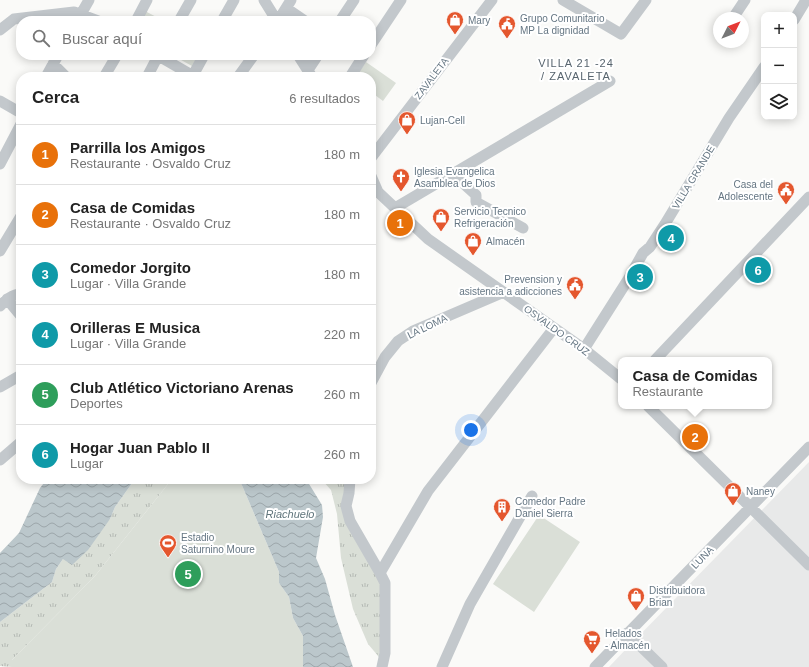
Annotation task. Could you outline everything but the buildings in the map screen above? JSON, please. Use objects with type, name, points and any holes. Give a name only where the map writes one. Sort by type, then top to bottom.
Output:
[{"type":"street","points":[[80,16],[88,0]]},
{"type":"street","points":[[139,16],[147,0]]},
{"type":"street","points":[[182,16],[191,0]]},
{"type":"street","points":[[225,16],[234,0]]},
{"type":"street","points":[[264,0],[275,16]]},
{"type":"street","points":[[343,16],[354,0]]},
{"type":"street","points":[[376,37],[400,0]]},
{"type":"street","name":"ZAVALETA","points":[[376,151],[492,0]]},
{"type":"street","points":[[563,0],[621,34],[646,0]]},
{"type":"street","points":[[737,12],[745,0]]},
{"type":"street","points":[[797,15],[806,0]]},
{"type":"street","points":[[281,16],[289,4],[300,16]]},
{"type":"street","points":[[40,16],[74,12],[78,16]]},
{"type":"street","points":[[0,30],[16,19]]},
{"type":"street","points":[[49,72],[56,60],[63,72]]},
{"type":"street","points":[[107,72],[114,60]]},
{"type":"street","points":[[150,72],[156,60]]},
{"type":"street","points":[[165,60],[185,72]]},
{"type":"street","points":[[196,72],[202,60]]},
{"type":"street","points":[[242,72],[250,60]]},
{"type":"street","points":[[301,60],[309,72]]},
{"type":"street","points":[[311,72],[316,60]]},
{"type":"street","points":[[352,72],[358,60]]},
{"type":"street","name":"VILLA GRANDE","points":[[584,349],[643,253],[650,247],[665,224],[729,118],[761,71]]},
{"type":"street","points":[[395,208],[610,81]]},
{"type":"street","points":[[0,101],[16,110]]},
{"type":"street","points":[[0,164],[16,134]]},
{"type":"street","points":[[453,174],[476,195],[476,202],[523,228]]},
{"type":"street","name":"OSVALDO CRUZ","points":[[376,187],[378,192],[428,239],[584,349],[618,377]]},
{"type":"street","points":[[658,357],[809,197]]},
{"type":"street","points":[[0,251],[16,224]]},
{"type":"street","name":"LA LOMA","points":[[376,374],[385,357],[403,337],[413,331],[504,292]]},
{"type":"street","points":[[16,294],[3,303],[16,312]]},
{"type":"street","points":[[380,573],[428,491],[554,328]]},
{"type":"street","points":[[0,387],[16,378]]},
{"type":"street","points":[[651,409],[809,564]]},
{"type":"street","points":[[0,460],[16,446]]},
{"type":"street","name":"LUNA","points":[[595,667],[809,447]]},
{"type":"street","points":[[350,484],[346,506],[350,521],[385,583],[385,653],[382,667]]},
{"type":"street","points":[[442,667],[470,604],[532,496]]},
{"type":"street","points":[[627,634],[662,667]]},
{"type":"shaded area","points":[[809,462],[809,667],[609,667],[627,648]]},
{"type":"green space","points":[[145,11],[154,16],[142,16]]},
{"type":"green space","points":[[181,60],[195,60],[192,66]]},
{"type":"green space","points":[[366,62],[396,83],[383,101],[376,96],[376,72],[359,72]]},
{"type":"green space","points":[[131,484],[168,484],[95,576],[12,660],[12,667],[0,666],[0,622],[52,582],[56,569],[63,559],[110,519],[115,507]]},
{"type":"green space","points":[[168,484],[241,484],[279,572],[279,583],[289,597],[293,618],[303,636],[303,667],[12,667],[12,660],[95,576]]},
{"type":"green space","points":[[326,484],[346,484],[343,497],[380,583],[381,647],[379,657],[368,644],[353,609],[341,558],[337,514],[331,490]]},
{"type":"green space","points":[[539,515],[580,542],[534,612],[493,584]]},
{"type":"water","points":[[43,484],[131,484],[115,507],[110,519],[88,550],[72,565],[63,559],[56,569],[52,582],[0,622],[0,553],[19,533]]},
{"type":"water","name":"Riachuelo","points":[[241,484],[309,484],[322,505],[323,517],[316,558],[325,579],[335,615],[353,667],[303,667],[303,636],[293,618],[289,597],[279,583],[279,572]]},
{"type":"place","name":"Mary","points":[[455,35]]},
{"type":"place","name":"Grupo Comunitario MP La dignidad","points":[[507,39]]},
{"type":"place","name":"Lujan-Cell","points":[[407,135]]},
{"type":"place","name":"Iglesia Evangelica Asamblea de Dios","points":[[401,192]]},
{"type":"place","name":"Casa del Adolescente","points":[[786,205]]},
{"type":"place","name":"Parrilla los Amigos","points":[[400,223]]},
{"type":"place","name":"Servicio Tecnico Refrigeración","points":[[441,232]]},
{"type":"place","name":"Orilleras E Musica","points":[[671,238]]},
{"type":"place","name":"Almacén","points":[[473,256]]},
{"type":"place","name":"Hogar Juan Pablo II","points":[[758,270]]},
{"type":"place","name":"Comedor Jorgito","points":[[640,277]]},
{"type":"place","name":"Prevension y asistencia a adicciones","points":[[575,300]]},
{"type":"place","name":"Casa de Comidas","points":[[695,437]]},
{"type":"place","name":"Naney","points":[[733,506]]},
{"type":"place","name":"Comedor Padre Daniel Sierra","points":[[502,522]]},
{"type":"place","name":"Estadio Saturnino Moure","points":[[168,558]]},
{"type":"place","name":"Club Atlético Victoriano Arenas","points":[[188,574]]},
{"type":"place","name":"Distribuidora Brian","points":[[636,611]]},
{"type":"place","name":"Helados - Almacén","points":[[592,654]]},
{"type":"district","name":"VILLA 21 -24 / ZAVALETA","points":[[576,69]]}]
